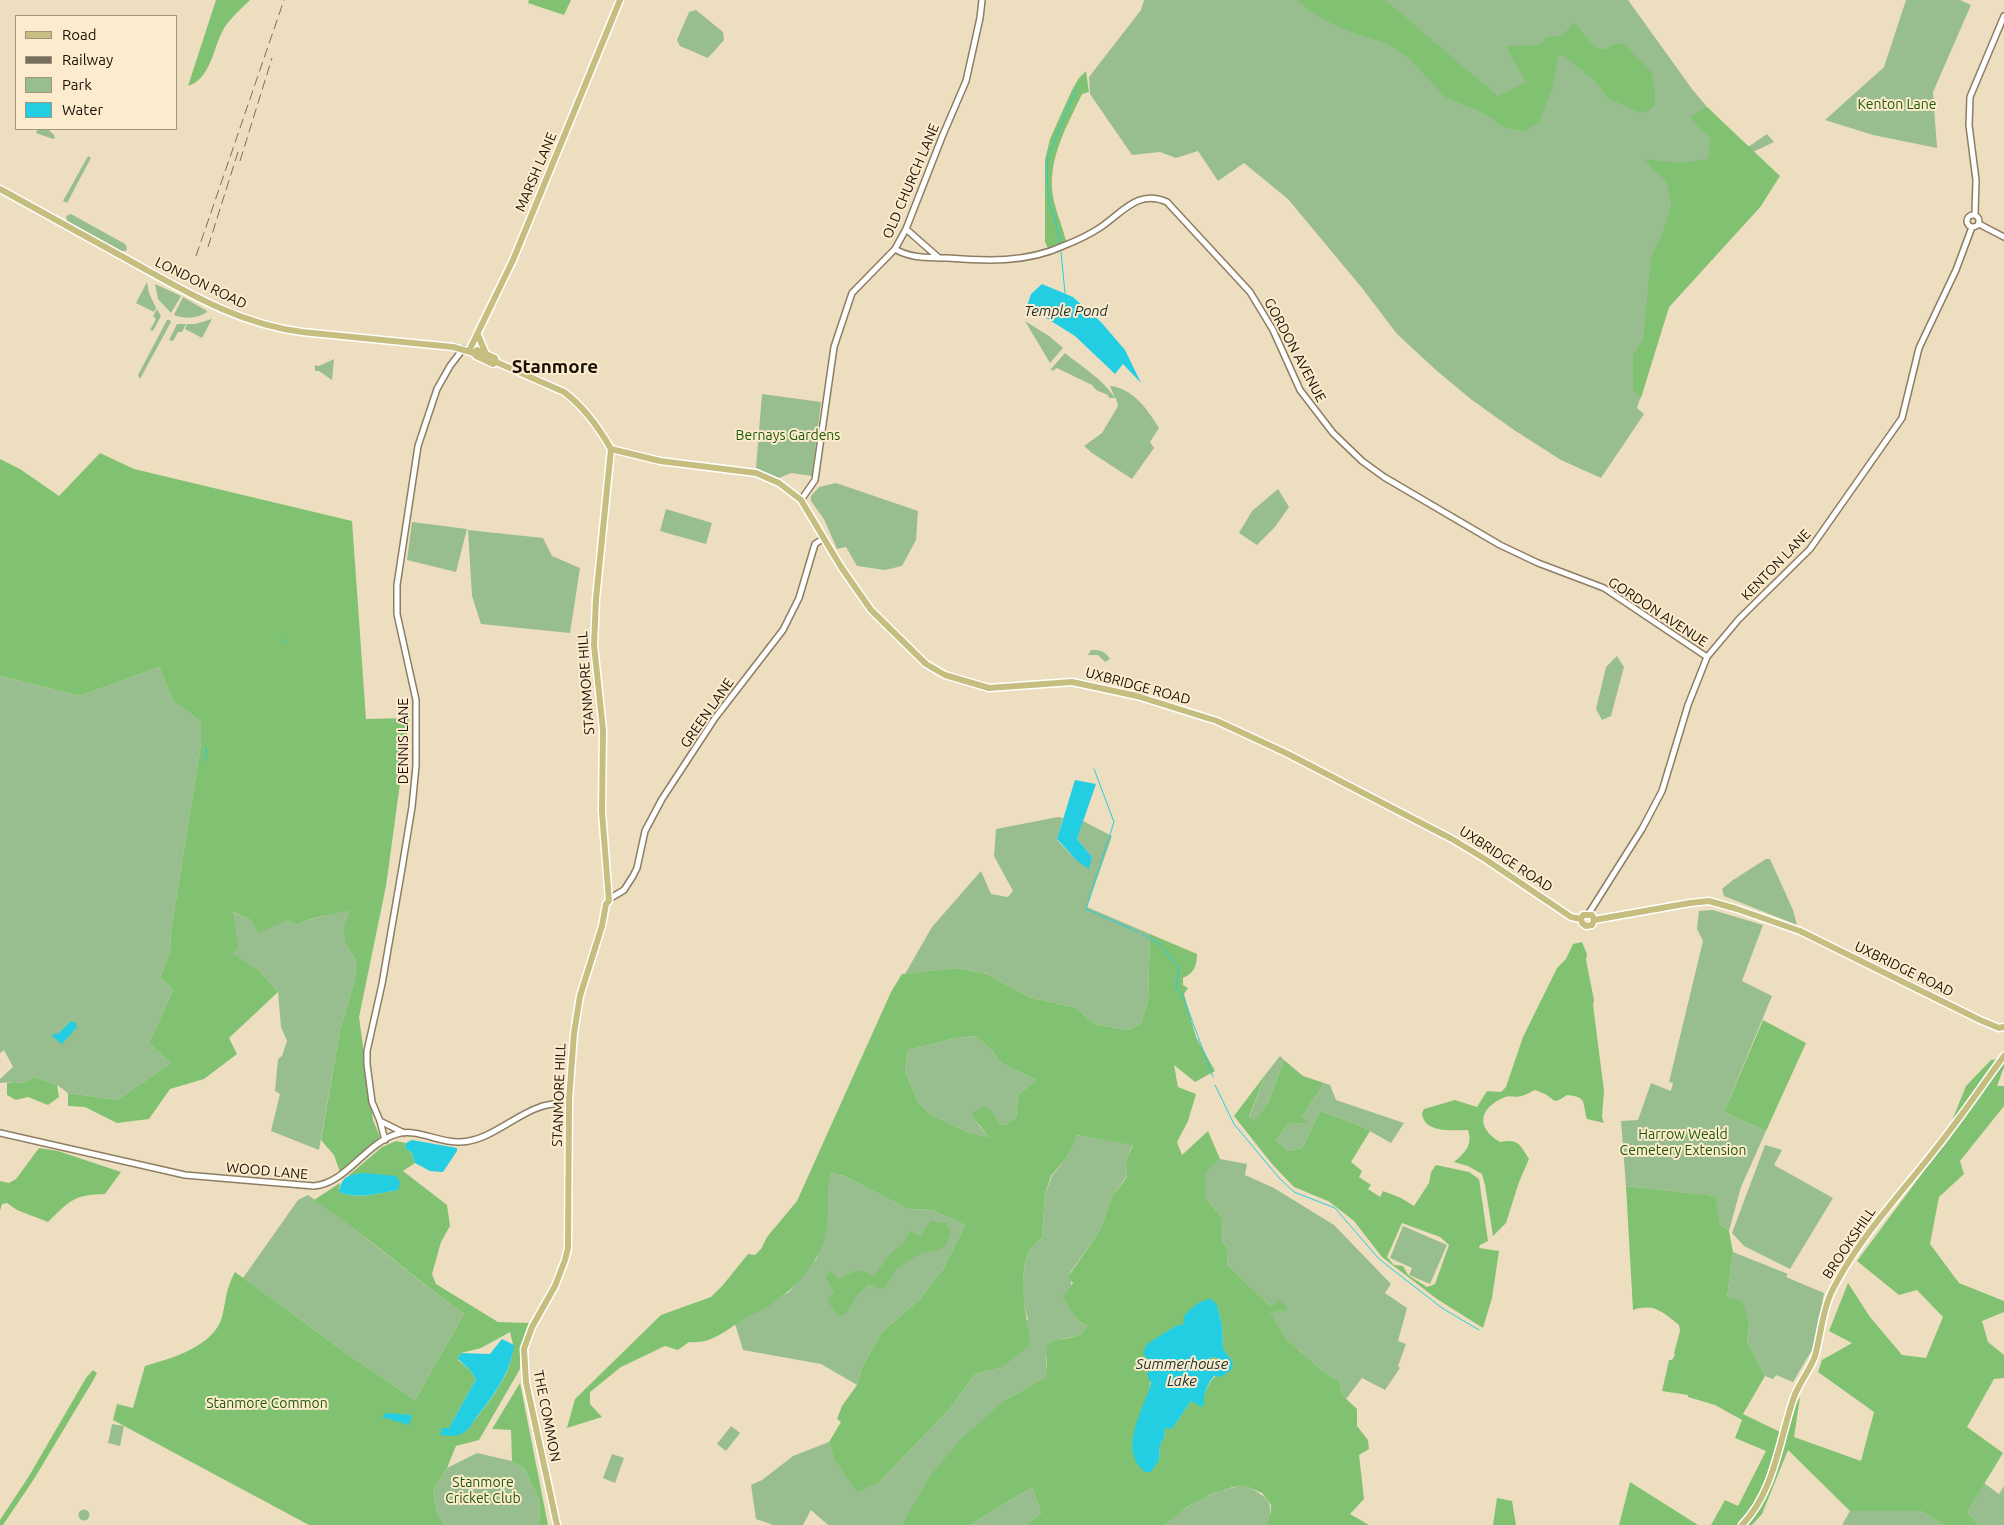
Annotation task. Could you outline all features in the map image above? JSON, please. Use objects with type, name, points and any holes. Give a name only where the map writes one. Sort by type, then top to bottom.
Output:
[{"type":"main road","name":"MARSH LANE","points":[[469,351],[513,260],[620,0]]},
{"type":"main road","name":"LONDON ROAD","points":[[0,189],[192,296],[247,320],[278,329],[440,345],[469,351],[477,350],[486,354]]},
{"type":"main road","points":[[478,335],[486,354],[495,358],[496,362]]},
{"type":"main road","points":[[469,351],[493,364],[496,362],[558,388],[570,396],[589,416],[611,449]]},
{"type":"main road","name":"UXBRIDGE ROAD","points":[[611,449],[660,461],[756,473],[779,483],[800,500],[841,567],[871,610],[904,645],[926,664],[945,675],[989,688],[1072,682],[1137,696],[1217,721],[1286,753],[1452,839],[1493,864],[1571,917],[1581,919]]},
{"type":"main road","name":"STANMORE HILL","points":[[565,1260],[569,1217],[569,1100],[574,1032],[580,996],[602,926],[609,888],[607,885],[602,812],[603,730],[594,645],[596,599],[611,449]]},
{"type":"main road","name":"UXBRIDGE ROAD","points":[[1594,920],[1710,901],[1800,931],[1980,1020],[2002,1029]]},
{"type":"main road","points":[[1588,914],[1592,915],[1594,920],[1592,924],[1586,926],[1582,923],[1581,919],[1583,915],[1588,914]]},
{"type":"main road","name":"BROOKSHILL","points":[[1742,1525],[1765,1491],[1794,1398],[1800,1382],[1814,1358],[1828,1298],[1843,1270],[1868,1233],[1935,1150],[2004,1056]]},
{"type":"main road","name":"THE COMMON","points":[[557,1525],[526,1382],[524,1349],[532,1327],[555,1286],[565,1260]]},
{"type":"street","name":"OLD CHURCH LANE","points":[[800,500],[815,480],[834,347],[852,293],[895,249],[906,229],[966,81],[980,18],[982,0]]},
{"type":"street","points":[[1979,224],[1979,218],[1975,214],[1976,180],[1969,125],[1970,97],[2004,16]]},
{"type":"street","name":"GORDON AVENUE","points":[[895,249],[903,254],[922,258],[987,261],[1032,256],[1059,248],[1098,229],[1136,200],[1148,197],[1159,198],[1167,202],[1250,292],[1273,330],[1300,390],[1333,433],[1362,461],[1384,477],[1515,552],[1604,588],[1707,657]]},
{"type":"street","points":[[1975,214],[1969,216],[1967,219],[1968,223],[1972,227],[1979,224]]},
{"type":"street","points":[[1979,224],[2004,237]]},
{"type":"street","name":"KENTON LANE","points":[[1588,914],[1642,828],[1662,791],[1688,704],[1707,657],[1739,619],[1810,549],[1902,418],[1919,348],[1956,270],[1972,227]]},
{"type":"street","points":[[906,229],[939,258]]},
{"type":"street","name":"DENNIS LANE","points":[[385,1140],[372,1102],[367,1051],[382,984],[404,860],[416,766],[416,700],[398,614],[397,585],[418,446],[439,386],[450,366],[469,351]]},
{"type":"street","name":"GREEN LANE","points":[[607,901],[626,888],[637,868],[645,831],[662,799],[720,712],[782,630],[799,598],[815,544],[824,538]]},
{"type":"street","points":[[380,1121],[404,1133],[450,1141],[472,1141],[483,1137],[529,1111],[549,1103],[569,1100]]},
{"type":"street","name":"WOOD LANE","points":[[0,1133],[185,1175],[314,1186],[324,1184],[336,1178],[385,1140],[404,1133]]},
{"type":"green space","points":[[216,0],[250,0],[234,15],[225,28],[206,71],[188,86]]},
{"type":"green space","points":[[529,0],[571,0],[564,15],[528,3]]},
{"type":"green space","points":[[1144,0],[1628,0],[1692,89],[1707,107],[1748,147],[1767,134],[1774,142],[1753,152],[1761,206],[1669,307],[1637,408],[1644,414],[1601,478],[1561,460],[1514,430],[1472,400],[1437,371],[1397,334],[1362,288],[1288,199],[1244,163],[1218,181],[1198,151],[1176,158],[1160,152],[1132,155],[1090,94],[1089,77],[1141,10]]},
{"type":"green space","points":[[1297,0],[1385,0],[1498,96],[1526,82],[1506,46],[1539,45],[1547,37],[1562,36],[1574,22],[1595,47],[1604,50],[1617,43],[1625,45],[1652,73],[1655,95],[1654,107],[1644,113],[1608,99],[1596,82],[1562,54],[1558,58],[1553,86],[1539,123],[1523,131],[1502,127],[1481,112],[1445,97],[1409,58],[1386,43],[1351,32],[1324,20]]},
{"type":"green space","name":"Kenton Lane","points":[[1906,0],[1960,0],[1971,5],[1933,92],[1937,148],[1873,135],[1825,120],[1884,67]]},
{"type":"green space","points":[[696,10],[723,32],[724,40],[708,58],[680,46],[677,40],[689,12]]},
{"type":"green space","points":[[1086,71],[1089,92],[1082,94],[1066,128],[1057,151],[1052,176],[1054,201],[1066,241],[1048,248],[1045,242],[1045,160],[1050,139],[1072,90]]},
{"type":"green space","points":[[1707,107],[1780,176],[1761,206],[1669,307],[1641,398],[1633,390],[1633,355],[1643,340],[1651,258],[1663,232],[1671,204],[1667,183],[1643,159],[1680,163],[1708,159],[1711,139],[1689,117]]},
{"type":"green space","points":[[38,130],[49,130],[55,138],[53,139],[36,133]]},
{"type":"green space","points":[[88,156],[91,158],[67,203],[63,201]]},
{"type":"green space","points":[[71,214],[125,244],[126,251],[121,251],[67,221],[66,216]]},
{"type":"green space","points":[[147,282],[149,293],[156,308],[154,312],[136,303]]},
{"type":"green space","points":[[155,284],[181,296],[171,313],[158,299]]},
{"type":"green space","points":[[183,297],[207,312],[191,318],[174,315]]},
{"type":"green space","points":[[157,309],[161,316],[153,331],[150,330],[156,319],[153,316]]},
{"type":"green space","points":[[212,319],[202,338],[185,329],[187,324],[195,324]]},
{"type":"green space","points":[[167,320],[171,322],[140,379],[138,375]]},
{"type":"green space","points":[[1025,321],[1049,336],[1063,348],[1050,363]]},
{"type":"green space","points":[[177,324],[186,324],[182,332],[178,332],[173,341],[169,340]]},
{"type":"green space","points":[[1065,353],[1098,379],[1115,398],[1109,398],[1108,395],[1096,390],[1092,385],[1057,368],[1052,371],[1051,369]]},
{"type":"green space","points":[[334,359],[332,380],[319,371],[315,371],[315,365],[319,366]]},
{"type":"green space","points":[[1110,386],[1133,395],[1145,407],[1159,428],[1150,442],[1154,448],[1132,479],[1084,446],[1102,433],[1118,406]]},
{"type":"green space","name":"Bernays Gardens","points":[[762,394],[821,402],[812,476],[791,473],[777,479],[756,468]]},
{"type":"green space","points":[[100,453],[134,469],[352,521],[366,719],[409,718],[386,886],[359,1017],[373,1120],[380,1137],[340,1172],[334,1155],[321,1140],[340,1030],[355,980],[356,960],[346,945],[344,929],[350,910],[316,918],[298,925],[287,920],[259,933],[252,921],[233,912],[238,947],[233,954],[258,969],[278,992],[229,1038],[237,1054],[204,1079],[170,1089],[149,1119],[117,1123],[85,1107],[68,1106],[68,1093],[117,1100],[171,1063],[149,1043],[173,990],[160,977],[170,953],[171,931],[201,744],[201,722],[173,701],[159,667],[80,696],[0,676],[0,459],[20,469],[59,496]]},
{"type":"green space","points":[[836,483],[918,511],[916,540],[902,566],[885,570],[857,566],[846,547],[837,549],[824,519],[811,501],[811,496],[819,487]]},
{"type":"green space","points":[[1278,489],[1289,507],[1275,527],[1257,545],[1239,533],[1252,511]]},
{"type":"green space","points":[[666,509],[712,523],[706,544],[660,531]]},
{"type":"green space","points":[[412,522],[467,529],[456,572],[407,560]]},
{"type":"green space","points":[[468,530],[543,538],[552,556],[580,568],[570,633],[481,624],[472,596]]},
{"type":"green space","points":[[1091,650],[1102,651],[1110,659],[1105,662],[1098,655],[1088,655]]},
{"type":"green space","points":[[1617,656],[1624,667],[1611,716],[1602,720],[1596,709],[1606,667]]},
{"type":"green space","points":[[159,667],[173,701],[201,722],[201,744],[171,931],[170,953],[160,977],[173,990],[149,1043],[171,1063],[117,1100],[68,1093],[57,1085],[33,1077],[25,1083],[0,1083],[0,1079],[13,1067],[4,1050],[0,1053],[0,676],[80,696]]},
{"type":"green space","points":[[1058,817],[1063,818],[1057,840],[1077,861],[1092,857],[1077,839],[1083,821],[1112,836],[1087,907],[1150,934],[1148,1000],[1141,1024],[1127,1030],[1094,1024],[1076,1008],[1029,997],[987,974],[958,968],[905,974],[932,927],[981,871],[991,894],[1008,897],[1013,891],[994,856],[996,829]]},
{"type":"green space","points":[[1766,859],[1770,859],[1793,910],[1797,925],[1724,896],[1722,889]]},
{"type":"green space","points":[[351,909],[346,945],[356,960],[355,980],[340,1030],[319,1150],[271,1131],[280,1094],[275,1091],[278,1059],[282,1056],[287,1041],[281,1027],[278,992],[258,969],[232,954],[232,912],[252,921],[287,920],[298,925]]},
{"type":"green space","name":"Harrow Weald Cemetery Extension","points":[[1713,910],[1763,925],[1742,981],[1772,996],[1724,1112],[1766,1131],[1741,1187],[1729,1231],[1720,1224],[1714,1196],[1626,1186],[1621,1121],[1638,1120],[1651,1083],[1671,1091],[1673,1083],[1669,1082],[1703,941],[1697,929],[1699,911]]},
{"type":"green space","points":[[1150,934],[1197,954],[1194,969],[1183,978],[1183,985],[1188,988],[1184,994],[1196,1037],[1215,1071],[1195,1082],[1174,1065],[1178,1087],[1196,1094],[1188,1121],[1177,1142],[1182,1155],[1208,1131],[1220,1159],[1205,1173],[1205,1197],[1223,1219],[1222,1242],[1228,1248],[1227,1264],[1271,1307],[1277,1300],[1285,1304],[1287,1310],[1270,1312],[1287,1340],[1329,1376],[1340,1380],[1342,1395],[1357,1409],[1357,1426],[1368,1440],[1369,1449],[1359,1455],[1364,1499],[1350,1514],[1369,1525],[1266,1525],[1271,1512],[1271,1505],[1262,1493],[1245,1486],[1233,1487],[1211,1494],[1187,1507],[1164,1525],[1025,1525],[1041,1513],[1032,1487],[970,1525],[902,1525],[929,1477],[961,1439],[1005,1400],[1046,1377],[1047,1346],[1058,1340],[1079,1335],[1087,1326],[1078,1321],[1063,1297],[1073,1283],[1068,1277],[1100,1230],[1112,1196],[1127,1177],[1126,1161],[1133,1145],[1077,1135],[1067,1157],[1051,1176],[1045,1194],[1042,1238],[1030,1250],[1025,1263],[1023,1286],[1030,1345],[1001,1368],[975,1374],[949,1410],[879,1482],[857,1492],[833,1457],[829,1442],[841,1422],[837,1419],[842,1406],[857,1385],[862,1367],[882,1332],[920,1299],[943,1269],[965,1225],[932,1210],[908,1209],[844,1176],[830,1173],[825,1239],[813,1263],[795,1285],[775,1302],[712,1339],[689,1342],[678,1350],[665,1346],[621,1367],[590,1392],[590,1404],[602,1417],[567,1428],[575,1399],[661,1315],[711,1297],[748,1254],[755,1255],[761,1249],[767,1237],[797,1201],[891,992],[902,974],[958,968],[987,974],[1029,997],[1076,1008],[1094,1024],[1127,1030],[1141,1024],[1148,1000]],"holes":[[[976,1036],[993,1052],[1001,1063],[1036,1080],[1018,1095],[1016,1118],[1005,1125],[1000,1125],[995,1115],[985,1106],[972,1113],[973,1118],[989,1138],[967,1132],[930,1114],[918,1102],[905,1071],[908,1050]],[[1217,1305],[1222,1325],[1223,1349],[1233,1362],[1231,1367],[1213,1379],[1203,1398],[1194,1402],[1191,1401],[1172,1429],[1165,1427],[1164,1438],[1160,1445],[1159,1460],[1133,1438],[1149,1391],[1153,1366],[1165,1333]]]},
{"type":"green space","points":[[1582,942],[1587,954],[1586,960],[1594,1000],[1593,1005],[1604,1091],[1602,1117],[1604,1123],[1587,1119],[1583,1102],[1578,1097],[1567,1095],[1555,1101],[1535,1090],[1519,1097],[1505,1097],[1496,1101],[1485,1112],[1484,1124],[1492,1136],[1500,1142],[1515,1142],[1529,1159],[1519,1182],[1506,1223],[1493,1236],[1482,1174],[1468,1166],[1454,1162],[1462,1155],[1469,1144],[1468,1130],[1433,1128],[1424,1120],[1422,1113],[1424,1109],[1455,1100],[1477,1107],[1487,1091],[1501,1092],[1506,1087],[1523,1037],[1557,968],[1566,959],[1573,944]]},
{"type":"green space","points":[[1763,1020],[1806,1043],[1766,1131],[1724,1112]]},
{"type":"green space","points":[[976,1036],[993,1052],[1001,1063],[1036,1080],[1018,1095],[1016,1118],[1005,1125],[1000,1125],[995,1115],[973,1118],[990,1139],[967,1132],[930,1114],[918,1102],[905,1071],[908,1050]]},
{"type":"green space","points":[[1280,1056],[1284,1060],[1268,1103],[1254,1123],[1249,1118],[1265,1075]]},
{"type":"green space","points":[[2004,1058],[2004,1067],[1997,1086],[2004,1086],[2004,1106],[1960,1161],[1964,1174],[1939,1197],[1930,1244],[1959,1283],[2004,1301],[2004,1312],[1982,1321],[1988,1342],[2004,1355],[2004,1378],[1994,1379],[1967,1427],[2003,1453],[1967,1512],[1979,1525],[1944,1525],[1921,1511],[1850,1511],[1788,1450],[1762,1514],[1752,1525],[1711,1525],[1725,1500],[1738,1506],[1766,1451],[1735,1438],[1742,1420],[1715,1405],[1688,1397],[1688,1395],[1662,1391],[1669,1360],[1672,1360],[1675,1355],[1680,1331],[1679,1325],[1653,1308],[1633,1310],[1626,1186],[1715,1196],[1720,1224],[1729,1231],[1733,1252],[1727,1297],[1739,1300],[1745,1307],[1749,1326],[1747,1341],[1765,1376],[1743,1414],[1780,1432],[1800,1397],[1794,1437],[1861,1461],[1874,1412],[1818,1372],[1822,1360],[1852,1343],[1829,1331],[1848,1283],[1870,1317],[1902,1355],[1926,1358],[1943,1317],[1917,1290],[1899,1295],[1857,1261],[1941,1148],[1966,1086],[1991,1060]]},
{"type":"green space","points":[[1284,1060],[1303,1076],[1324,1083],[1302,1117],[1308,1123],[1288,1124],[1276,1140],[1288,1151],[1302,1148],[1320,1111],[1361,1126],[1370,1131],[1351,1162],[1362,1171],[1359,1177],[1371,1185],[1368,1189],[1380,1197],[1383,1191],[1401,1198],[1414,1206],[1429,1183],[1431,1172],[1436,1165],[1469,1172],[1479,1179],[1488,1241],[1480,1245],[1479,1248],[1499,1251],[1492,1298],[1483,1328],[1437,1299],[1382,1257],[1354,1221],[1328,1201],[1294,1187],[1272,1164],[1234,1116],[1265,1075],[1249,1117],[1254,1122],[1268,1103]],"holes":[[[1402,1223],[1440,1237],[1449,1245],[1435,1284],[1427,1287],[1408,1275],[1403,1266],[1394,1265],[1387,1257]]]},
{"type":"green space","points":[[33,1077],[57,1085],[59,1097],[48,1105],[28,1097],[16,1100],[7,1095],[7,1083],[25,1083]]},
{"type":"green space","points":[[1324,1083],[1330,1085],[1336,1100],[1404,1123],[1391,1143],[1361,1126],[1320,1111],[1302,1148],[1288,1151],[1276,1140],[1288,1124],[1307,1123],[1302,1117]]},
{"type":"green space","points":[[1076,1135],[1133,1144],[1126,1161],[1127,1176],[1112,1196],[1100,1230],[1070,1273],[1076,1317],[1078,1321],[1087,1326],[1079,1335],[1060,1339],[1046,1358],[1046,1377],[1005,1400],[929,1477],[903,1525],[828,1525],[811,1510],[803,1525],[773,1525],[756,1519],[751,1485],[762,1480],[793,1456],[829,1442],[833,1457],[879,1482],[949,1410],[975,1374],[1001,1368],[1028,1319],[1023,1295],[1024,1269],[1030,1250],[1042,1238],[1045,1194],[1052,1176],[1067,1157]]},
{"type":"green space","name":"Stanmore Common","points":[[396,1141],[406,1143],[405,1148],[412,1153],[415,1163],[403,1171],[447,1205],[450,1226],[441,1242],[432,1274],[436,1284],[498,1322],[530,1323],[520,1347],[520,1369],[479,1440],[456,1446],[447,1468],[433,1490],[437,1513],[445,1525],[309,1525],[113,1420],[117,1404],[133,1408],[145,1366],[190,1350],[210,1336],[222,1317],[228,1290],[235,1272],[346,1353],[415,1400],[464,1314],[314,1200],[340,1183],[339,1192],[354,1195],[368,1195],[398,1190],[386,1181],[370,1174],[348,1176],[382,1147]],"holes":[[[510,1332],[513,1345],[512,1358],[502,1381],[488,1403],[465,1432],[450,1436],[442,1428],[449,1428],[476,1379],[470,1370],[458,1360],[461,1353],[481,1348]]]},
{"type":"green space","points":[[1765,1145],[1782,1150],[1774,1165],[1833,1198],[1790,1269],[1744,1246],[1732,1233]]},
{"type":"green space","points":[[39,1148],[58,1151],[121,1172],[105,1194],[79,1197],[62,1208],[48,1222],[17,1210],[7,1203],[2,1204],[0,1211],[0,1181],[9,1183],[16,1179]]},
{"type":"green space","points":[[1220,1159],[1247,1164],[1245,1175],[1274,1188],[1334,1225],[1391,1284],[1385,1293],[1407,1308],[1398,1341],[1406,1344],[1398,1366],[1400,1368],[1385,1390],[1362,1378],[1346,1399],[1342,1395],[1340,1380],[1329,1376],[1287,1340],[1269,1311],[1286,1310],[1285,1304],[1271,1307],[1227,1264],[1228,1248],[1222,1242],[1223,1219],[1205,1197],[1204,1173]]},
{"type":"green space","points":[[829,1173],[844,1176],[908,1209],[932,1210],[965,1225],[943,1269],[920,1299],[882,1332],[862,1367],[857,1385],[821,1364],[743,1350],[735,1324],[789,1292],[817,1258]]},
{"type":"green space","points":[[308,1195],[464,1314],[415,1400],[346,1353],[243,1278],[298,1200]]},
{"type":"green space","points":[[931,1221],[945,1223],[951,1232],[946,1245],[939,1250],[922,1253],[897,1268],[885,1288],[878,1289],[869,1284],[857,1295],[846,1314],[839,1316],[827,1301],[834,1292],[825,1277],[831,1271],[838,1279],[859,1270],[874,1276],[890,1254],[903,1243],[910,1231],[920,1236]]},
{"type":"green space","points":[[1403,1226],[1447,1245],[1430,1284],[1409,1275],[1412,1268],[1390,1258]]},
{"type":"green space","points":[[1733,1252],[1788,1274],[1786,1277],[1824,1293],[1815,1345],[1793,1382],[1776,1375],[1773,1379],[1765,1376],[1747,1341],[1749,1326],[1727,1297]]},
{"type":"green space","points":[[1214,1357],[1225,1361],[1222,1368],[1211,1365],[1209,1362],[1210,1358]]},
{"type":"green space","points":[[93,1370],[97,1373],[94,1379],[34,1479],[3,1525],[0,1525],[0,1520],[29,1476],[86,1378]]},
{"type":"green space","points":[[520,1383],[548,1525],[539,1525],[540,1502],[524,1468],[512,1461],[511,1430],[492,1429]]},
{"type":"green space","points":[[112,1424],[124,1426],[120,1446],[108,1443]]},
{"type":"green space","points":[[731,1426],[740,1433],[726,1451],[717,1444]]},
{"type":"green space","name":"Stanmore Cricket Club","points":[[477,1453],[512,1461],[524,1468],[540,1502],[539,1525],[445,1525],[437,1513],[433,1490],[447,1468]]},
{"type":"green space","points":[[612,1454],[624,1458],[615,1483],[603,1478]]},
{"type":"green space","points":[[1630,1482],[1698,1525],[1619,1525]]},
{"type":"green space","points":[[1984,1483],[1999,1494],[2004,1486],[2004,1525],[1979,1525],[1967,1512]]},
{"type":"green space","points":[[1245,1486],[1258,1492],[1270,1505],[1266,1525],[1164,1525],[1192,1504],[1212,1494],[1234,1487]]},
{"type":"green space","points":[[1032,1487],[1041,1513],[1025,1525],[970,1525]]},
{"type":"green space","points":[[1497,1498],[1512,1501],[1516,1525],[1493,1525]]},
{"type":"green space","points":[[84,1509],[90,1515],[84,1521],[78,1515]]},
{"type":"green space","points":[[1850,1511],[1921,1511],[1944,1525],[1842,1525]]},
{"type":"water","name":"Temple Pond","points":[[1042,284],[1073,297],[1101,322],[1125,350],[1141,383],[1123,364],[1115,374],[1075,336],[1027,306],[1031,294]]},
{"type":"water","points":[[1075,780],[1096,784],[1077,839],[1092,857],[1089,869],[1077,861],[1057,839]]},
{"type":"water","points":[[71,1021],[76,1023],[77,1027],[62,1044],[52,1034],[58,1034]]},
{"type":"water","points":[[412,1140],[457,1148],[457,1151],[443,1172],[430,1171],[415,1163],[412,1153],[405,1148],[406,1143]]},
{"type":"water","points":[[354,1174],[396,1176],[400,1182],[398,1190],[361,1196],[339,1192],[344,1179]]},
{"type":"water","name":"Summerhouse Lake","points":[[1211,1299],[1217,1305],[1222,1325],[1223,1349],[1233,1362],[1231,1370],[1221,1377],[1214,1376],[1209,1382],[1202,1407],[1191,1401],[1172,1429],[1165,1428],[1164,1438],[1160,1445],[1159,1460],[1151,1472],[1145,1472],[1137,1463],[1133,1452],[1135,1429],[1151,1383],[1147,1374],[1153,1366],[1143,1353],[1147,1344],[1177,1325],[1183,1325],[1184,1316],[1196,1305]],"holes":[[[1214,1357],[1225,1361],[1222,1368],[1211,1365],[1209,1362],[1210,1358]]]},
{"type":"water","points":[[502,1339],[514,1345],[509,1365],[495,1393],[465,1432],[455,1436],[440,1435],[442,1428],[449,1428],[476,1379],[470,1370],[458,1359],[461,1353],[490,1354]]},
{"type":"water","points":[[386,1413],[412,1415],[409,1425],[382,1417]]},
{"type":"waterway","points":[[1060,244],[1055,218],[1049,204],[1048,156],[1077,87]]},
{"type":"waterway","points":[[1061,252],[1065,293]]},
{"type":"waterway","points":[[281,639],[286,643]]},
{"type":"waterway","points":[[204,761],[206,747]]},
{"type":"waterway","points":[[1094,769],[1114,822],[1086,909],[1138,932]]},
{"type":"waterway","points":[[1142,934],[1160,944],[1179,968],[1176,988],[1183,996],[1213,1077]]},
{"type":"waterway","points":[[1215,1085],[1234,1124],[1280,1179],[1294,1192],[1335,1208],[1379,1259],[1442,1308],[1479,1330]]},
{"type":"railway","points":[[196,256],[284,0]]},
{"type":"railway","points":[[240,161],[272,58]]},
{"type":"railway","points":[[208,247],[238,152]]},
{"type":"district","name":"Stanmore","points":[[555,367]]}]
